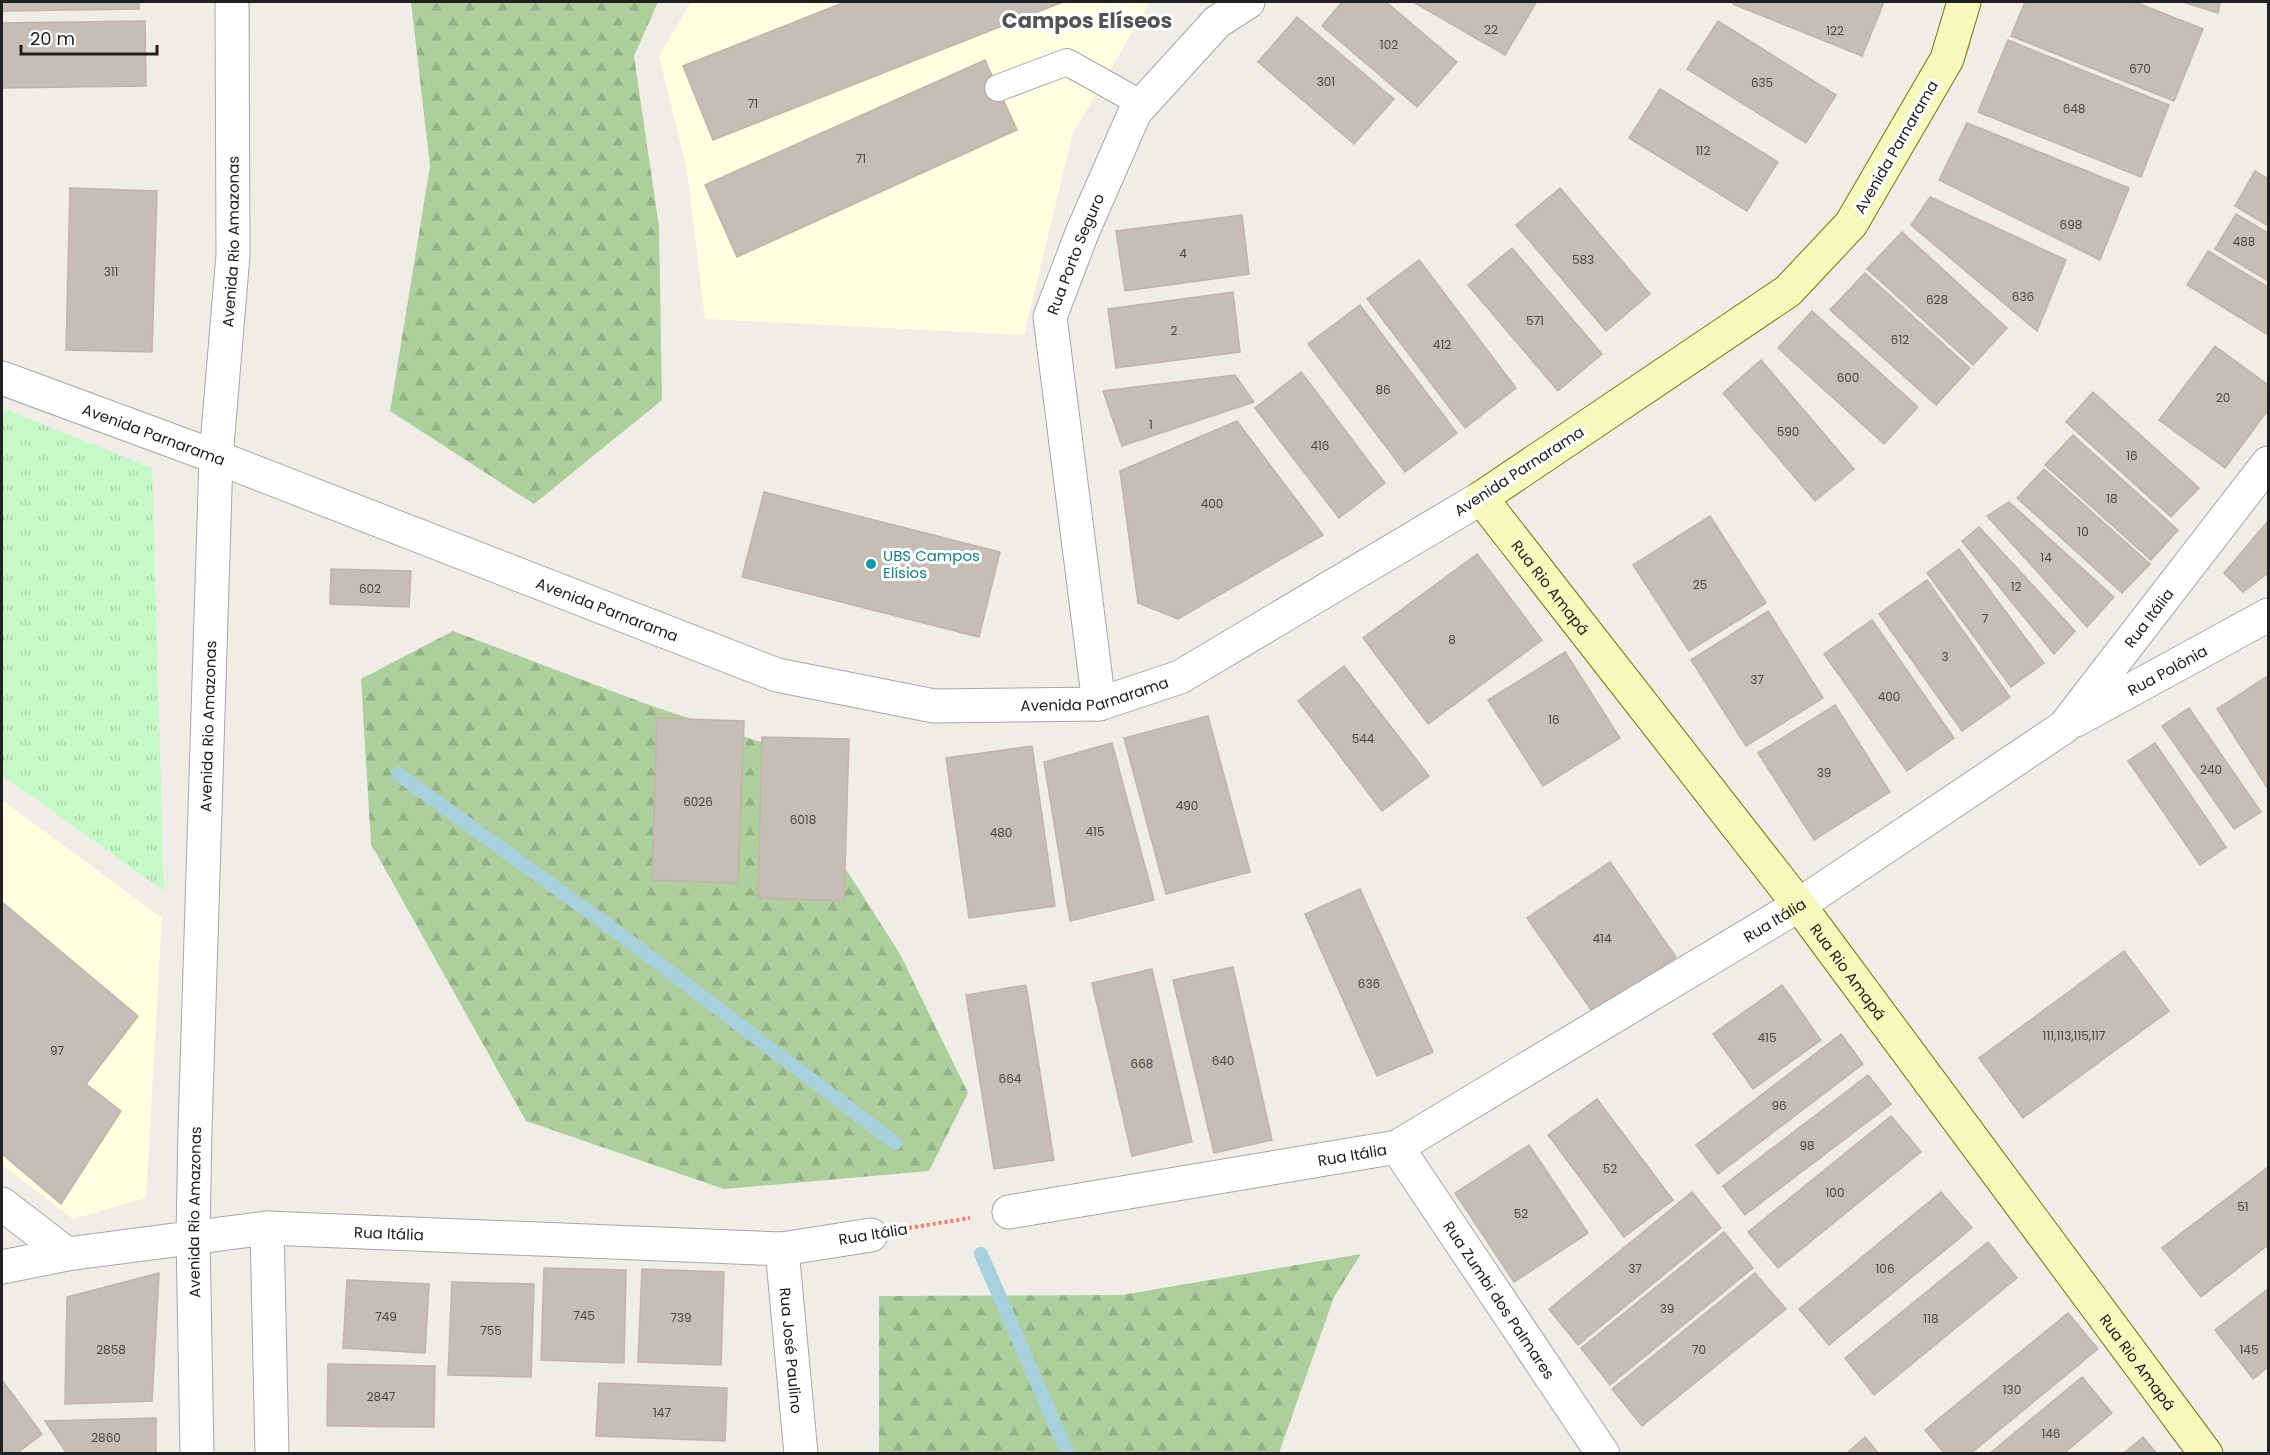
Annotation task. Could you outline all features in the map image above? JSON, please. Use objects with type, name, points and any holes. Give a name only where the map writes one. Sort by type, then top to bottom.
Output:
[{"type":"main road","name":"Avenida Parnarama","points":[[1481,498],[1788,291],[1851,224],[1947,59],[1964,2]]},
{"type":"main road","name":"Rua Rio Amapá","points":[[1481,498],[1799,905],[2206,1454]]},
{"type":"street","name":"Avenida Rio Amazonas","points":[[197,1454],[193,1236],[195,1130],[216,457],[233,255],[232,2]]},
{"type":"street","name":"Rua Porto Seguro","points":[[1099,704],[1050,317],[1082,233],[1135,112],[1216,22],[1248,2]]},
{"type":"street","name":"Avenida Parnarama","points":[[2,378],[216,457],[777,675],[934,706],[1099,704],[1180,677],[1481,498]]},
{"type":"street","name":"Rua Itália","points":[[1009,1212],[1397,1147],[1799,905],[2064,727],[2268,463]]},
{"type":"street","name":"Rua Polônia","points":[[2064,727],[2268,615]]},
{"type":"street","name":"Rua Zumbi dos Palmares","points":[[1397,1147],[1603,1454]]},
{"type":"street","points":[[2,1204],[67,1254]]},
{"type":"street","name":"Rua Itália","points":[[2,1267],[67,1254],[267,1228],[782,1249],[870,1234]]},
{"type":"street","points":[[267,1228],[272,1454]]},
{"type":"street","name":"Rua José Paulino","points":[[782,1249],[801,1454]]},
{"type":"lane","points":[[998,88],[1067,62],[1142,104]]},
{"type":"path","name":"Rua Itália","points":[[870,1234],[1009,1212]]},
{"type":"shaded area","points":[[691,2],[1150,2],[1073,133],[1024,335],[705,319],[687,170],[659,56]]},
{"type":"shaded area","points":[[2,800],[162,918],[146,1198],[73,1219],[2,1165]]},
{"type":"green space","points":[[411,2],[658,2],[634,56],[659,227],[662,400],[534,504],[390,411],[430,166]]},
{"type":"green space","points":[[2,408],[152,468],[164,891],[2,775]]},
{"type":"green space","points":[[453,631],[646,704],[766,744],[900,954],[968,1093],[929,1171],[724,1189],[526,1121],[371,844],[361,679]]},
{"type":"green space","points":[[1361,1254],[1334,1297],[1279,1453],[879,1453],[879,1296],[1122,1295]]},
{"type":"building","points":[[2,2],[139,2],[139,9],[2,11]]},
{"type":"building","points":[[845,2],[1063,2],[713,140],[683,66]]},
{"type":"building","points":[[1342,2],[1386,2],[1457,62],[1417,107],[1322,26]]},
{"type":"building","points":[[1413,2],[1533,2],[1536,3],[1505,55]]},
{"type":"building","points":[[1733,2],[1884,2],[1862,56],[1733,4]]},
{"type":"building","points":[[2025,2],[2135,2],[2203,29],[2174,101],[2011,36]]},
{"type":"building","points":[[2183,2],[2220,2],[2218,13]]},
{"type":"building","points":[[1297,17],[1394,99],[1354,144],[1258,62]]},
{"type":"building","points":[[145,21],[146,86],[2,88],[2,23]]},
{"type":"building","points":[[1718,21],[1836,95],[1806,143],[1687,69]]},
{"type":"building","points":[[2008,40],[2169,105],[2141,177],[1978,112]]},
{"type":"building","points":[[985,60],[1017,130],[737,257],[705,185]]},
{"type":"building","points":[[1660,89],[1778,162],[1747,211],[1629,138]]},
{"type":"building","points":[[1967,123],[2129,188],[2100,260],[1939,180]]},
{"type":"building","points":[[2255,171],[2268,179],[2268,226],[2235,206]]},
{"type":"building","points":[[70,188],[157,191],[152,352],[66,350]]},
{"type":"building","points":[[1560,188],[1650,294],[1606,331],[1516,225]]},
{"type":"building","points":[[1930,197],[2066,260],[2037,331],[1911,225]]},
{"type":"building","points":[[2236,214],[2268,233],[2268,281],[2215,249]]},
{"type":"building","points":[[1242,215],[1249,274],[1125,291],[1116,231]]},
{"type":"building","points":[[1902,232],[2007,328],[1973,365],[1867,269]]},
{"type":"building","points":[[1512,248],[1602,354],[1558,391],[1468,285]]},
{"type":"building","points":[[2208,251],[2268,287],[2268,335],[2187,285]]},
{"type":"building","points":[[1419,260],[1516,388],[1465,428],[1367,299]]},
{"type":"building","points":[[1865,273],[1970,368],[1936,405],[1830,310]]},
{"type":"building","points":[[1233,292],[1240,352],[1116,368],[1108,309]]},
{"type":"building","points":[[1360,305],[1457,433],[1405,472],[1308,344]]},
{"type":"building","points":[[1812,311],[1918,407],[1884,444],[1778,348]]},
{"type":"building","points":[[2215,346],[2268,385],[2268,410],[2225,468],[2159,420]]},
{"type":"building","points":[[1761,360],[1854,469],[1815,501],[1723,393]]},
{"type":"building","points":[[1301,372],[1385,483],[1339,518],[1255,408]]},
{"type":"building","points":[[1235,375],[1254,402],[1122,446],[1103,391]]},
{"type":"building","points":[[2093,392],[2199,488],[2171,517],[2066,422]]},
{"type":"building","points":[[1237,421],[1323,535],[1178,619],[1138,603],[1120,471]]},
{"type":"building","points":[[2073,435],[2178,530],[2151,560],[2045,465]]},
{"type":"building","points":[[2044,469],[2150,564],[2122,593],[2017,498]]},
{"type":"building","name":"UBS Campos Elísios","points":[[764,492],[1000,552],[979,637],[742,577]]},
{"type":"building","points":[[2009,502],[2114,597],[2087,627],[1987,516]]},
{"type":"building","points":[[1710,516],[1766,603],[1689,651],[1633,565]]},
{"type":"building","points":[[2268,521],[2268,573],[2243,592],[2224,573]]},
{"type":"building","points":[[1979,527],[2075,631],[2054,654],[1962,541]]},
{"type":"building","points":[[1959,549],[2044,663],[2011,687],[1927,573]]},
{"type":"building","points":[[1477,554],[1542,640],[1428,724],[1363,638]]},
{"type":"building","points":[[331,569],[411,571],[409,607],[330,604]]},
{"type":"building","points":[[1927,580],[2010,697],[1962,731],[1879,614]]},
{"type":"building","points":[[1768,611],[1823,698],[1746,746],[1691,660]]},
{"type":"building","points":[[1872,620],[1954,738],[1907,771],[1824,654]]},
{"type":"building","points":[[1565,652],[1620,738],[1543,786],[1488,700]]},
{"type":"building","points":[[1344,666],[1429,776],[1382,811],[1298,701]]},
{"type":"building","points":[[2268,676],[2268,789],[2217,709]]},
{"type":"building","points":[[1835,705],[1890,792],[1814,840],[1758,753]]},
{"type":"building","points":[[2189,708],[2261,812],[2234,829],[2162,726]]},
{"type":"building","points":[[1208,716],[1250,872],[1166,894],[1124,738]]},
{"type":"building","points":[[657,718],[744,721],[738,883],[652,880]]},
{"type":"building","points":[[762,737],[849,739],[844,901],[758,898]]},
{"type":"building","points":[[1112,743],[1154,900],[1070,921],[1044,762]]},
{"type":"building","points":[[2155,743],[2226,847],[2200,865],[2128,761]]},
{"type":"building","points":[[1032,746],[1055,906],[969,918],[946,758]]},
{"type":"building","points":[[1610,862],[1676,957],[1594,1014],[1527,918]]},
{"type":"building","points":[[1360,889],[1433,1052],[1377,1076],[1305,914]]},
{"type":"building","points":[[2,902],[138,1016],[86,1084],[121,1111],[61,1204],[2,1154]]},
{"type":"building","points":[[2124,951],[2169,1011],[2023,1118],[1979,1058]]},
{"type":"building","points":[[1233,967],[1272,1140],[1214,1153],[1173,980]]},
{"type":"building","points":[[1152,969],[1192,1142],[1132,1156],[1092,983]]},
{"type":"building","points":[[1026,985],[1054,1160],[994,1169],[966,995]]},
{"type":"building","points":[[1782,985],[1821,1040],[1753,1089],[1713,1034]]},
{"type":"building","points":[[1841,1034],[1863,1064],[1718,1174],[1696,1145]]},
{"type":"building","points":[[1868,1075],[1891,1104],[1745,1215],[1723,1186]]},
{"type":"building","points":[[1597,1099],[1673,1200],[1624,1237],[1548,1135]]},
{"type":"building","points":[[1891,1116],[1921,1152],[1778,1268],[1748,1232]]},
{"type":"building","points":[[1529,1145],[1588,1233],[1514,1282],[1455,1193]]},
{"type":"building","points":[[2268,1167],[2268,1245],[2201,1297],[2162,1248]]},
{"type":"building","points":[[1692,1192],[1721,1228],[1578,1345],[1549,1309]]},
{"type":"building","points":[[1941,1192],[1972,1228],[1829,1345],[1799,1309]]},
{"type":"building","points":[[1724,1232],[1753,1268],[1610,1385],[1581,1348]]},
{"type":"building","points":[[1988,1242],[2017,1278],[1874,1395],[1845,1358]]},
{"type":"building","points":[[544,1268],[626,1270],[624,1363],[541,1360]]},
{"type":"building","points":[[642,1269],[724,1272],[721,1365],[638,1362]]},
{"type":"building","points":[[159,1273],[152,1401],[65,1404],[67,1297]]},
{"type":"building","points":[[1755,1273],[1786,1309],[1642,1426],[1612,1389]]},
{"type":"building","points":[[347,1280],[429,1284],[425,1353],[343,1348]]},
{"type":"building","points":[[452,1282],[534,1284],[531,1377],[448,1375]]},
{"type":"building","points":[[2268,1289],[2268,1367],[2253,1379],[2215,1330]]},
{"type":"building","points":[[2068,1313],[2098,1349],[1970,1454],[1945,1454],[1925,1430]]},
{"type":"building","points":[[328,1364],[435,1366],[434,1427],[327,1426]]},
{"type":"building","points":[[2082,1377],[2112,1413],[2063,1454],[1989,1454]]},
{"type":"building","points":[[2,1380],[42,1434],[16,1454],[2,1454]]},
{"type":"building","points":[[599,1383],[727,1388],[725,1441],[596,1436]]},
{"type":"building","points":[[156,1418],[156,1454],[67,1454],[45,1421]]},
{"type":"building","points":[[1865,1437],[1879,1454],[1846,1454]]},
{"type":"building","points":[[2143,1437],[2157,1454],[2123,1454]]},
{"type":"waterway","points":[[398,774],[620,934],[895,1143]]},
{"type":"waterway","points":[[981,1254],[1068,1454]]},
{"type":"place","name":"UBS Campos Elísios","points":[[871,564]]},
{"type":"district","name":"Campos Elíseos","points":[[1087,20]]}]
